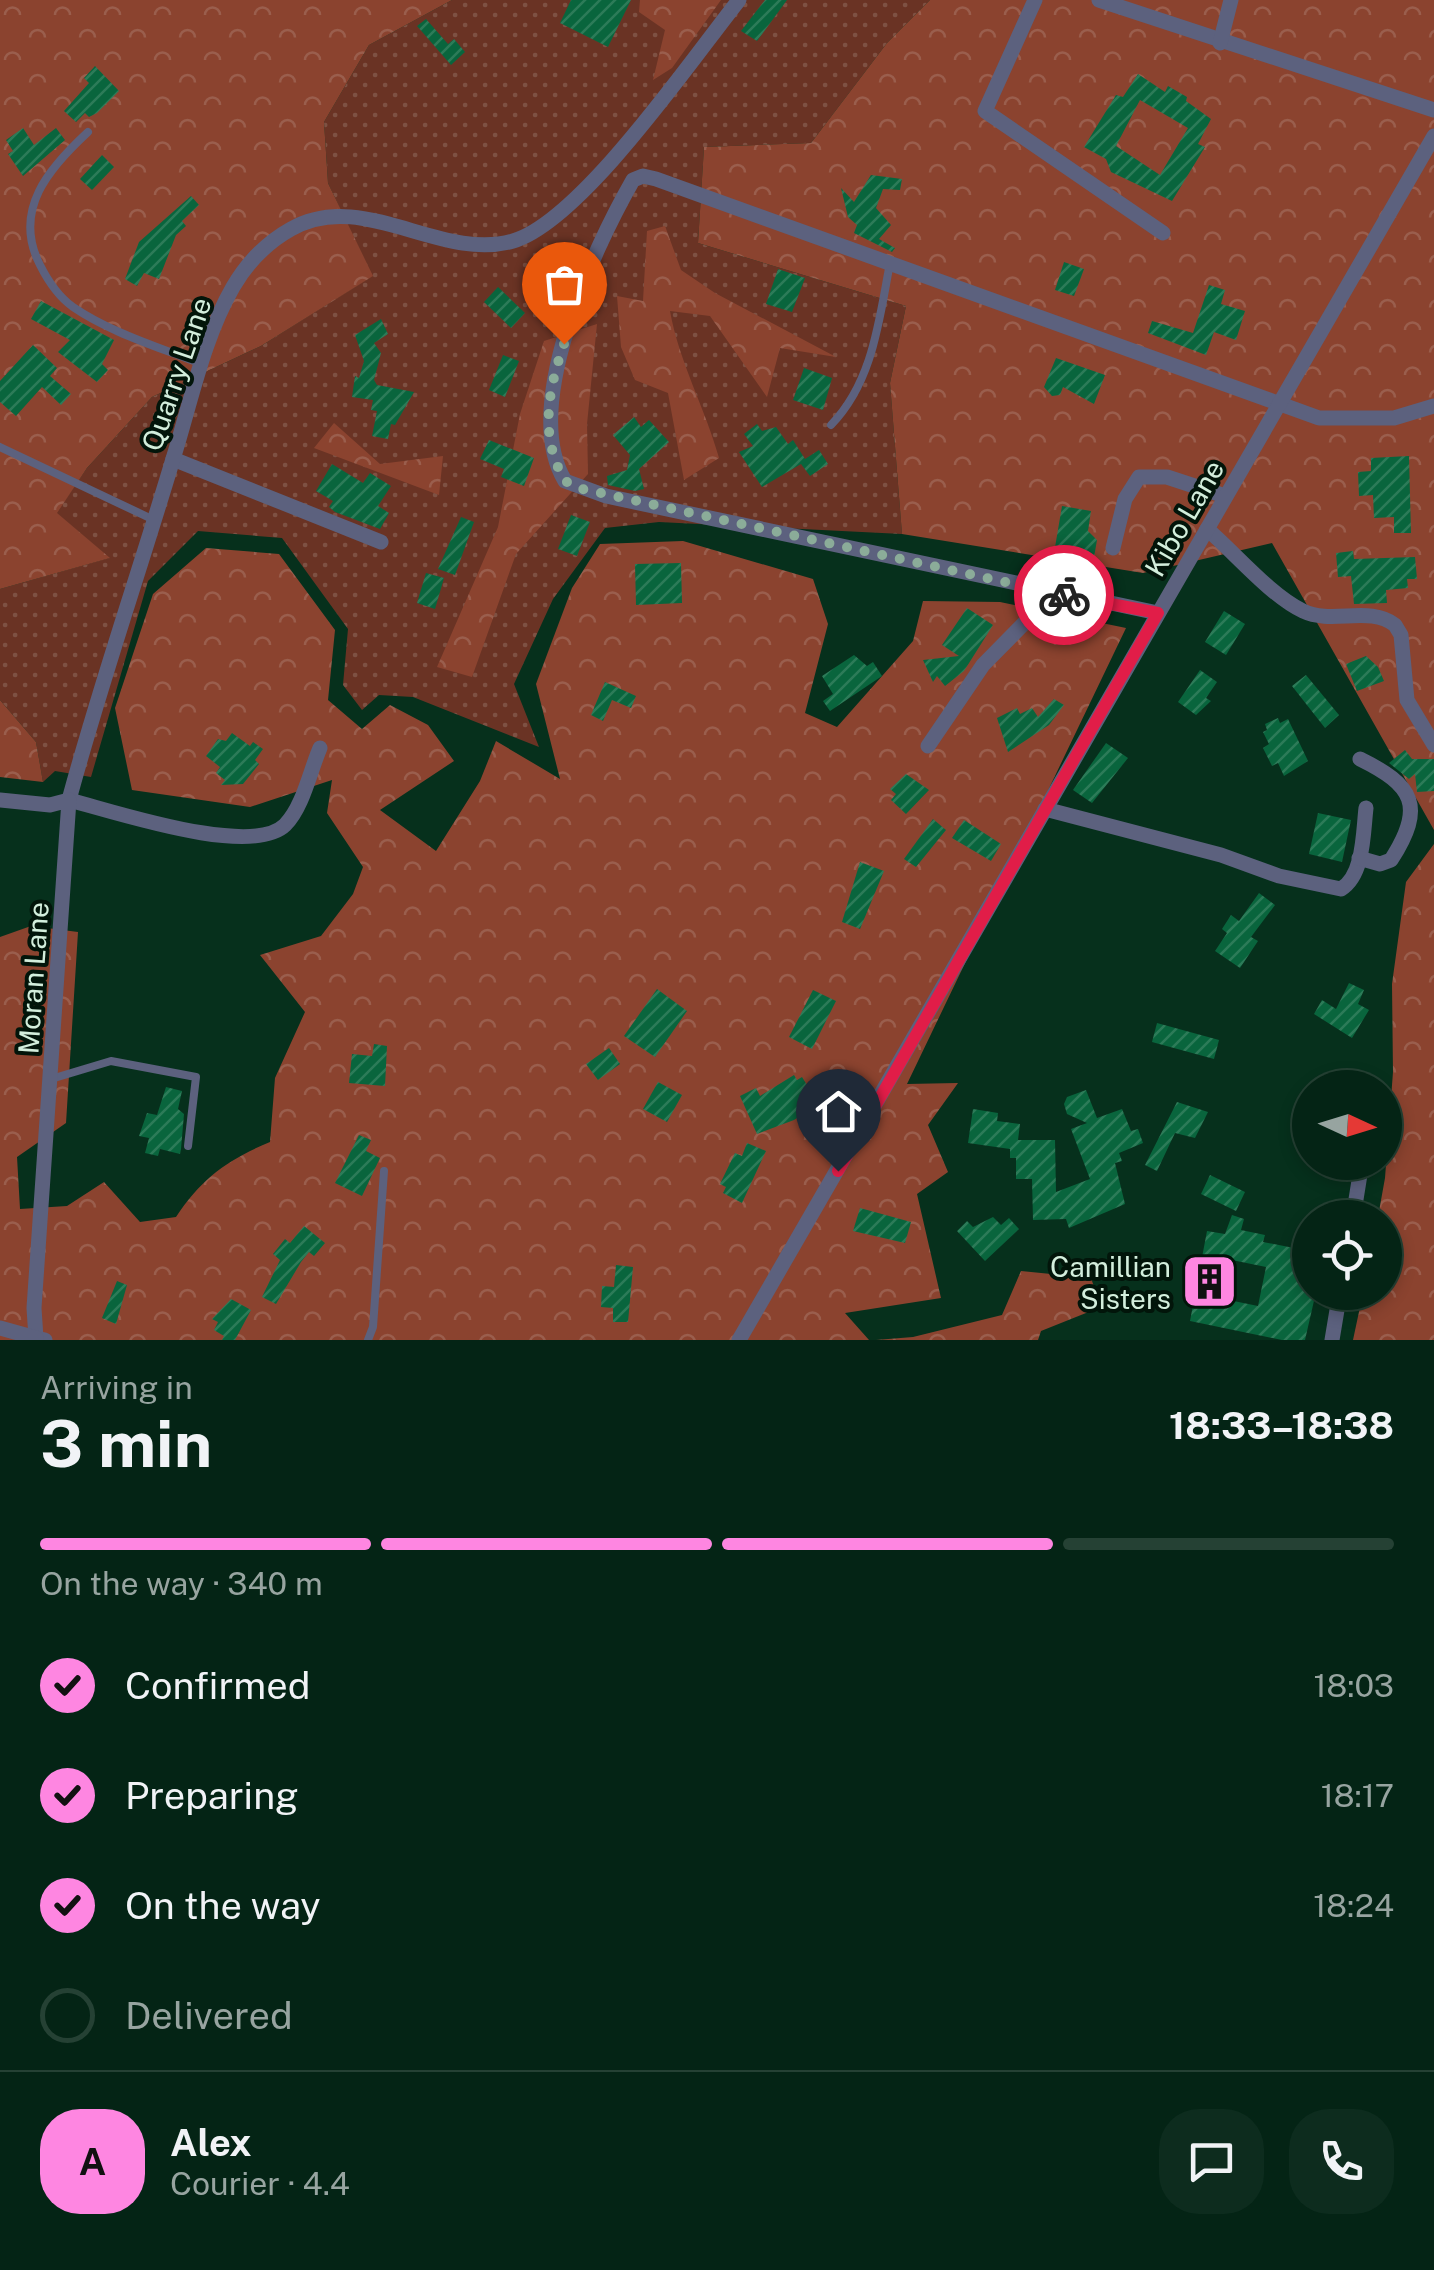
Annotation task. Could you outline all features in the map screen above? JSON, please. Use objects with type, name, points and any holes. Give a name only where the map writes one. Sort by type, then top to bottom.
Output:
[{"type":"street","name":"Quarry Lane","points":[[70,800],[201,364],[232,289],[259,251],[292,228],[324,216],[357,218],[488,244],[512,241],[536,230],[617,152],[740,0]]},
{"type":"street","points":[[1036,0],[984,112],[1163,233]]},
{"type":"street","points":[[1099,0],[1434,110]]},
{"type":"street","points":[[1220,42],[1231,0]]},
{"type":"street","name":"Kibo Lane","points":[[739,1340],[1434,136]]},
{"type":"street","points":[[1158,613],[606,496],[565,481],[555,464],[548,410],[551,381],[591,272],[633,180],[643,176],[656,179],[1319,418],[1394,418],[1434,406]]},
{"type":"street","points":[[174,459],[381,542]]},
{"type":"street","points":[[1113,548],[1124,498],[1138,477],[1166,477],[1225,496]]},
{"type":"street","points":[[1206,528],[1304,612],[1344,618],[1372,616],[1396,625],[1401,635],[1406,700],[1434,745]]},
{"type":"street","points":[[928,746],[984,666],[1054,594]]},
{"type":"street","points":[[0,800],[50,805],[70,800],[210,833],[261,837],[282,828],[291,818],[320,748]]},
{"type":"street","points":[[1360,759],[1396,778],[1410,810],[1408,826],[1391,860],[1380,864],[1360,858]]},
{"type":"street","name":"Moran Lane","points":[[0,1328],[40,1339],[34,1308],[70,800]]},
{"type":"street","points":[[1045,809],[1341,889],[1351,882],[1360,858],[1366,808]]},
{"type":"street","points":[[1332,1340],[1337,1310]]},
{"type":"lane","points":[[88,132],[52,166],[39,186],[32,206],[32,250],[46,277],[77,310],[201,364]]},
{"type":"lane","points":[[831,426],[846,409],[866,373],[890,263]]},
{"type":"lane","points":[[0,447],[154,520]]},
{"type":"lane","points":[[51,1078],[110,1061],[196,1078],[188,1146]]},
{"type":"lane","points":[[368,1340],[373,1327],[384,1171]]},
{"type":"shaded area","points":[[452,0],[930,0],[887,43],[811,143],[704,147],[698,243],[906,306],[890,383],[902,534],[659,522],[605,528],[553,599],[514,684],[539,747],[413,697],[379,695],[362,710],[343,685],[348,629],[282,538],[198,531],[148,581],[91,777],[55,771],[43,782],[36,742],[0,700],[0,589],[109,558],[56,513],[87,468],[152,397],[261,346],[372,276],[328,183],[324,122],[369,45]]},
{"type":"green space","points":[[0,0],[452,0],[369,45],[324,122],[328,183],[373,276],[261,346],[152,397],[87,468],[57,513],[110,558],[0,589]]},
{"type":"green space","points":[[640,0],[721,0],[672,68],[653,80],[665,30],[639,12]]},
{"type":"green space","points":[[930,0],[1434,0],[1434,830],[1272,543],[1143,573],[902,534],[890,383],[906,306],[698,243],[704,147],[811,143],[887,43]]},
{"type":"green space","points":[[665,226],[681,270],[715,293],[836,357],[780,348],[767,397],[710,316],[670,311],[679,348],[719,458],[684,480],[668,393],[635,380],[621,347],[617,296],[643,301],[647,231]]},
{"type":"green space","points":[[597,324],[587,424],[588,474],[516,554],[472,677],[437,667],[498,527],[520,414],[544,341]]},
{"type":"green space","points":[[334,423],[380,464],[443,456],[439,495],[314,448]]},
{"type":"green space","points":[[683,541],[813,579],[828,624],[805,713],[837,727],[913,641],[923,601],[1000,602],[1126,628],[907,1084],[958,1083],[928,1125],[948,1172],[917,1194],[941,1298],[845,1313],[869,1340],[0,1340],[0,937],[31,926],[78,932],[66,1123],[17,1157],[20,1209],[67,1206],[104,1182],[140,1222],[176,1217],[217,1172],[270,1142],[275,1078],[305,1012],[260,955],[321,936],[353,894],[363,867],[327,813],[332,780],[250,807],[132,790],[115,708],[153,594],[206,548],[279,554],[335,630],[328,700],[362,729],[390,705],[428,725],[454,761],[380,810],[436,851],[480,781],[496,741],[560,779],[536,684],[572,588],[600,544]]},
{"type":"green space","points":[[0,700],[36,742],[43,782],[0,777]]},
{"type":"green space","points":[[1434,844],[1434,1340],[1353,1340],[1359,1310],[1402,1310],[1402,1200],[1381,1200],[1385,1180],[1402,1180],[1402,1070],[1393,1070],[1392,984],[1406,882]]},
{"type":"green space","points":[[1021,1271],[1091,1278],[1101,1307],[1041,1331],[1038,1340],[876,1340],[913,1337],[1002,1315]]},
{"type":"building","points":[[571,0],[631,0],[608,47],[560,23]]},
{"type":"building","points":[[765,0],[787,0],[757,41],[741,31]]},
{"type":"building","points":[[426,19],[448,44],[454,39],[465,52],[451,65],[417,26]]},
{"type":"building","points":[[95,66],[119,91],[97,113],[89,117],[85,113],[76,122],[64,111],[89,83],[84,78]]},
{"type":"building","points":[[1138,74],[1165,92],[1168,86],[1187,97],[1186,101],[1211,119],[1198,144],[1205,147],[1172,201],[1111,172],[1106,159],[1084,147],[1116,95],[1123,97]],"holes":[[[1140,100],[1188,128],[1160,175],[1116,146]]]},
{"type":"building","points":[[23,128],[34,145],[56,128],[65,140],[23,176],[8,154],[13,151],[6,140]]},
{"type":"building","points":[[102,155],[114,167],[92,190],[80,179]]},
{"type":"building","points":[[871,175],[902,179],[900,190],[883,189],[876,208],[891,225],[879,239],[895,248],[892,252],[854,233],[857,225],[848,217],[841,188],[854,202]]},
{"type":"building","points":[[191,196],[199,205],[182,221],[186,226],[176,235],[159,279],[144,273],[137,286],[125,279],[139,242]]},
{"type":"building","points":[[1064,262],[1084,269],[1074,296],[1055,290]]},
{"type":"building","points":[[778,269],[805,278],[792,312],[766,304]]},
{"type":"building","points":[[1209,285],[1225,290],[1221,304],[1245,311],[1236,340],[1214,332],[1206,355],[1148,333],[1152,321],[1193,333]]},
{"type":"building","points":[[498,287],[525,313],[511,328],[484,302]]},
{"type":"building","points":[[41,301],[114,340],[102,364],[108,370],[97,382],[58,352],[70,340],[31,319]]},
{"type":"building","points":[[381,319],[388,334],[374,343],[381,353],[374,380],[377,385],[414,392],[395,425],[391,424],[388,439],[372,436],[377,411],[371,410],[373,400],[352,397],[355,376],[359,378],[364,361],[355,335]]},
{"type":"building","points":[[33,345],[57,368],[50,376],[71,394],[61,405],[42,387],[16,416],[0,402],[0,381]]},
{"type":"building","points":[[503,355],[519,361],[505,397],[489,390]]},
{"type":"building","points":[[1056,358],[1105,375],[1094,404],[1063,387],[1060,395],[1052,396],[1044,387]]},
{"type":"building","points":[[804,368],[832,378],[823,410],[793,400]]},
{"type":"building","points":[[634,417],[641,427],[649,420],[669,442],[639,469],[644,489],[635,491],[608,485],[607,476],[627,470],[630,455],[613,435]]},
{"type":"building","points":[[757,424],[762,431],[776,427],[788,444],[793,440],[805,459],[819,450],[828,464],[810,476],[801,464],[762,487],[739,452],[753,446],[744,434]]},
{"type":"building","points":[[489,440],[534,458],[524,486],[501,477],[504,469],[480,459]]},
{"type":"building","points":[[1409,456],[1411,533],[1394,533],[1394,517],[1374,518],[1373,495],[1359,496],[1358,472],[1371,471],[1371,458]]},
{"type":"building","points":[[332,464],[363,483],[370,473],[391,486],[378,506],[389,513],[380,529],[335,512],[329,507],[333,501],[316,491]]},
{"type":"building","points":[[1062,506],[1091,511],[1088,531],[1097,540],[1092,569],[1085,573],[1076,567],[1052,565]]},
{"type":"building","points":[[571,515],[590,522],[577,556],[558,549]]},
{"type":"building","points":[[461,517],[474,522],[455,575],[438,569]]},
{"type":"building","points":[[1353,551],[1354,559],[1415,557],[1417,579],[1407,579],[1408,588],[1386,590],[1387,603],[1354,604],[1351,576],[1338,577],[1336,553]]},
{"type":"building","points":[[681,563],[682,603],[636,605],[635,564]]},
{"type":"building","points":[[426,573],[444,578],[435,609],[417,603]]},
{"type":"building","points":[[967,608],[993,625],[964,671],[945,686],[937,676],[933,682],[923,660],[959,656],[942,645]]},
{"type":"building","points":[[1224,611],[1245,624],[1226,655],[1205,642]]},
{"type":"building","points":[[854,655],[867,666],[873,662],[882,676],[830,711],[823,701],[833,694],[822,676]]},
{"type":"building","points":[[1366,656],[1378,667],[1384,681],[1357,691],[1346,664]]},
{"type":"building","points":[[1200,670],[1217,682],[1206,698],[1211,701],[1196,715],[1178,702]]},
{"type":"building","points":[[1306,675],[1339,715],[1325,728],[1292,686]]},
{"type":"building","points":[[605,682],[636,696],[631,708],[612,700],[603,721],[591,715]]},
{"type":"building","points":[[1054,699],[1064,705],[1049,725],[1008,752],[997,718],[1017,708],[1020,714],[1032,708],[1038,717]]},
{"type":"building","points":[[1278,718],[1280,723],[1288,719],[1308,761],[1284,776],[1278,763],[1272,766],[1263,748],[1269,744],[1263,732],[1267,730],[1265,724]]},
{"type":"building","points":[[232,733],[250,746],[253,742],[263,749],[255,760],[259,764],[243,784],[221,785],[225,780],[216,773],[220,767],[206,756],[218,739],[226,741]]},
{"type":"building","points":[[1106,743],[1128,758],[1092,803],[1073,790]]},
{"type":"building","points":[[1405,750],[1412,759],[1434,759],[1434,791],[1417,792],[1415,774],[1409,779],[1389,763]]},
{"type":"building","points":[[906,774],[929,790],[906,814],[891,800],[896,794],[890,789]]},
{"type":"building","points":[[1318,813],[1351,820],[1342,862],[1309,854]]},
{"type":"building","points":[[933,819],[946,830],[916,867],[904,859]]},
{"type":"building","points":[[964,820],[1001,844],[991,861],[952,838]]},
{"type":"building","points":[[860,862],[884,871],[860,929],[842,922]]},
{"type":"building","points":[[1259,893],[1275,905],[1251,937],[1258,941],[1240,968],[1215,951],[1227,933],[1222,929],[1231,915],[1239,921]]},
{"type":"building","points":[[1349,983],[1364,990],[1358,1004],[1369,1010],[1352,1038],[1314,1014],[1322,1000],[1336,1009]]},
{"type":"building","points":[[657,989],[687,1011],[655,1057],[624,1036]]},
{"type":"building","points":[[813,990],[836,1001],[812,1049],[789,1037]]},
{"type":"building","points":[[1157,1023],[1219,1040],[1214,1059],[1152,1042]]},
{"type":"building","points":[[374,1044],[387,1046],[385,1086],[349,1083],[352,1054],[372,1056]]},
{"type":"building","points":[[609,1048],[620,1064],[598,1080],[586,1064]]},
{"type":"building","points":[[794,1075],[797,1080],[802,1077],[819,1104],[794,1120],[757,1134],[740,1096],[756,1088],[760,1096]]},
{"type":"building","points":[[658,1082],[682,1095],[667,1122],[643,1109]]},
{"type":"building","points":[[166,1087],[182,1091],[178,1109],[184,1114],[181,1149],[180,1154],[160,1149],[158,1156],[145,1153],[149,1138],[139,1136],[147,1113],[157,1115]]},
{"type":"building","points":[[1086,1090],[1097,1118],[1122,1109],[1131,1131],[1138,1129],[1143,1143],[1119,1153],[1122,1161],[1115,1163],[1125,1204],[1069,1228],[1066,1219],[1033,1220],[1032,1179],[1016,1179],[1016,1158],[1010,1158],[1010,1149],[968,1143],[973,1109],[998,1113],[997,1121],[1020,1124],[1018,1140],[1055,1140],[1056,1192],[1090,1179],[1071,1129],[1087,1123],[1067,1114],[1064,1104],[1067,1097]]},
{"type":"building","points":[[1177,1102],[1208,1112],[1195,1138],[1175,1133],[1157,1171],[1145,1165]]},
{"type":"building","points":[[359,1135],[371,1140],[366,1151],[380,1158],[362,1196],[335,1183]]},
{"type":"building","points":[[747,1143],[766,1151],[742,1203],[723,1193],[726,1187],[720,1184],[735,1153],[742,1156]]},
{"type":"building","points":[[1210,1175],[1245,1192],[1236,1211],[1201,1194]]},
{"type":"building","points":[[860,1208],[911,1222],[905,1243],[853,1231]]},
{"type":"building","name":"Camillian Sisters","points":[[1232,1215],[1244,1219],[1241,1230],[1265,1235],[1263,1242],[1292,1248],[1292,1310],[1312,1310],[1305,1340],[1282,1340],[1190,1321],[1207,1231],[1225,1234]],"holes":[[[1227,1259],[1266,1267],[1258,1306],[1219,1298]]]},
{"type":"building","points":[[993,1217],[1001,1225],[1009,1218],[1019,1229],[985,1261],[957,1231],[967,1221],[973,1227]]},
{"type":"building","points":[[304,1226],[325,1243],[314,1256],[309,1252],[276,1304],[262,1297],[280,1260],[273,1254],[285,1239],[290,1243]]},
{"type":"building","points":[[616,1265],[633,1267],[628,1322],[613,1322],[613,1308],[601,1307],[602,1286],[614,1287]]},
{"type":"building","points":[[117,1281],[127,1285],[116,1324],[102,1318]]},
{"type":"building","points":[[231,1299],[251,1310],[235,1340],[222,1340],[224,1336],[214,1330],[218,1322],[212,1319]]},
{"type":"way so far","points":[[564,344],[551,381],[550,441],[555,464],[565,481],[578,488],[1064,595]]},
{"type":"place","name":"Camillian Sisters","points":[[1210,1282]]},
{"type":"route","points":[[838,1171],[1158,613],[1064,595]]}]
